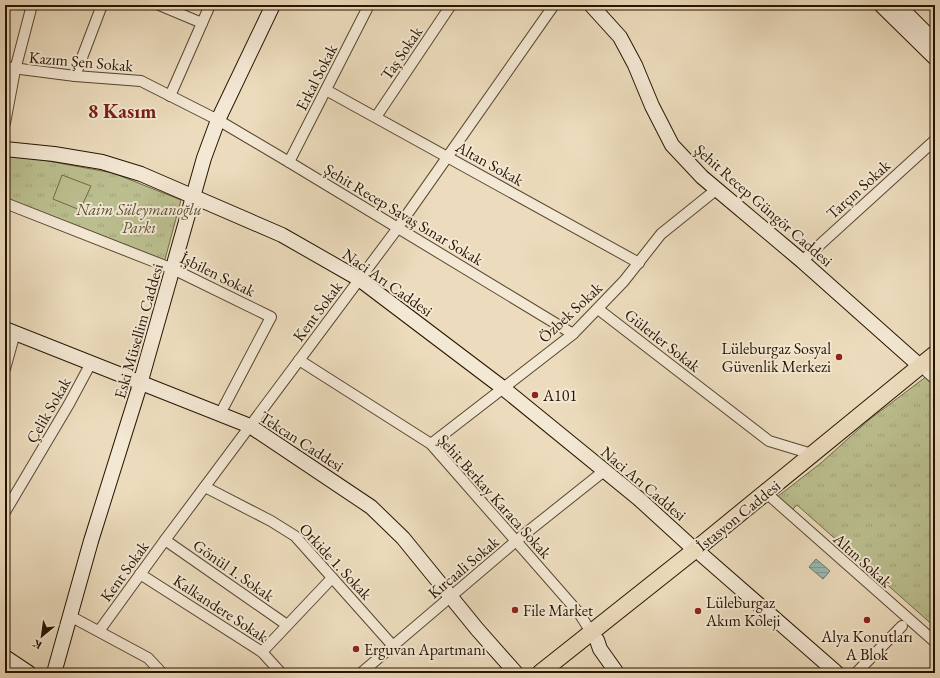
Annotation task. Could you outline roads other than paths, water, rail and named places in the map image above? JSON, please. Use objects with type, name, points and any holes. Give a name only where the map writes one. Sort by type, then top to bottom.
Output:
[{"type":"main road","name":"İstasyon Caddesi","points":[[698,552],[772,498],[929,371],[935,354]]},
{"type":"main road","name":"İstasyon Caddesi","points":[[540,673],[594,636],[698,552],[812,454],[929,371]]},
{"type":"main road","name":"İstasyon Caddesi","points":[[556,673],[594,636]]},
{"type":"street","points":[[5,123],[10,68],[32,5]]},
{"type":"street","points":[[75,76],[102,5]]},
{"type":"street","points":[[159,5],[202,23]]},
{"type":"street","points":[[170,96],[210,5]]},
{"type":"street","name":"Eski Müsellim Caddesi","points":[[54,673],[91,541],[141,384],[204,158],[218,120],[273,5]]},
{"type":"street","name":"Erkal Sokak","points":[[289,162],[369,5]]},
{"type":"street","name":"Kent Sokak","points":[[100,631],[204,487],[397,228],[446,156],[554,5]]},
{"type":"street","name":"Şehit Recep Güngör Caddesi","points":[[591,5],[620,38],[635,65],[652,106],[672,145],[702,177],[929,371]]},
{"type":"street","points":[[881,5],[935,58]]},
{"type":"street","points":[[898,5],[935,42]]},
{"type":"street","name":"Taş Sokak","points":[[376,117],[445,7]]},
{"type":"street","name":"Kazım Şen Sokak","points":[[10,68],[75,76],[141,81],[218,120]]},
{"type":"street","name":"Altan Sokak","points":[[326,90],[639,263]]},
{"type":"street","name":"Şehit Recep Savaş Sınar Sokak","points":[[218,120],[573,334]]},
{"type":"street","name":"Tarçın Sokak","points":[[802,261],[935,140]]},
{"type":"street","name":"Naci Arı Caddesi","points":[[5,149],[54,154],[102,162],[141,174],[282,235],[359,279],[503,388],[604,472],[638,498],[837,673]]},
{"type":"street","name":"Özbek Sokak","points":[[431,444],[573,334],[624,281],[661,234],[716,189]]},
{"type":"street","name":"İşbilen Sokak","points":[[5,203],[173,268],[271,317],[220,414]]},
{"type":"street","name":"Gülerler Sokak","points":[[598,309],[769,441],[812,454]]},
{"type":"street","points":[[5,368],[10,331]]},
{"type":"street","name":"Tekcan Caddesi","points":[[10,331],[250,426],[371,507],[403,538],[516,673]]},
{"type":"street","name":"Şehit Berkay Karaca Sokak","points":[[299,360],[431,444],[579,613],[594,636]]},
{"type":"street","name":"Çelik Sokak","points":[[5,512],[70,404],[91,363]]},
{"type":"street","name":"Kırcaali Sokak","points":[[361,673],[516,541],[604,472]]},
{"type":"street","name":"Orkide 1. Sokak","points":[[204,487],[271,521],[295,536],[393,646]]},
{"type":"street","name":"Altın Sokak","points":[[772,498],[935,642]]},
{"type":"street","name":"Gönül 1. Sokak","points":[[165,540],[287,625]]},
{"type":"street","name":"Kalkandere Sokak","points":[[140,574],[262,652],[281,673]]},
{"type":"street","points":[[262,652],[332,578]]},
{"type":"street","points":[[70,616],[148,658],[162,673]]},
{"type":"street","points":[[856,673],[902,626]]},
{"type":"street","points":[[594,636],[600,649],[618,673]]},
{"type":"street","points":[[5,657],[29,673]]},
{"type":"water","points":[[816,559],[830,571],[823,579],[809,567]]},
{"type":"place","name":"Lüleburgaz Sosyal Güvenlik Merkezi","points":[[839,357]]},
{"type":"place","name":"A101","points":[[535,395]]},
{"type":"place","name":"File Market","points":[[515,610]]},
{"type":"place","name":"Lüleburgaz Akım Koleji","points":[[698,611]]},
{"type":"place","name":"Alya Konutları A Blok","points":[[867,620]]},
{"type":"place","name":"Erguvan Apartmanı","points":[[356,649]]},
{"type":"district","name":"8 Kasım","points":[[122,111]]},
{"type":"park label","name":"Naim Süleymanoğlu Parkı","points":[[139,218]]}]
